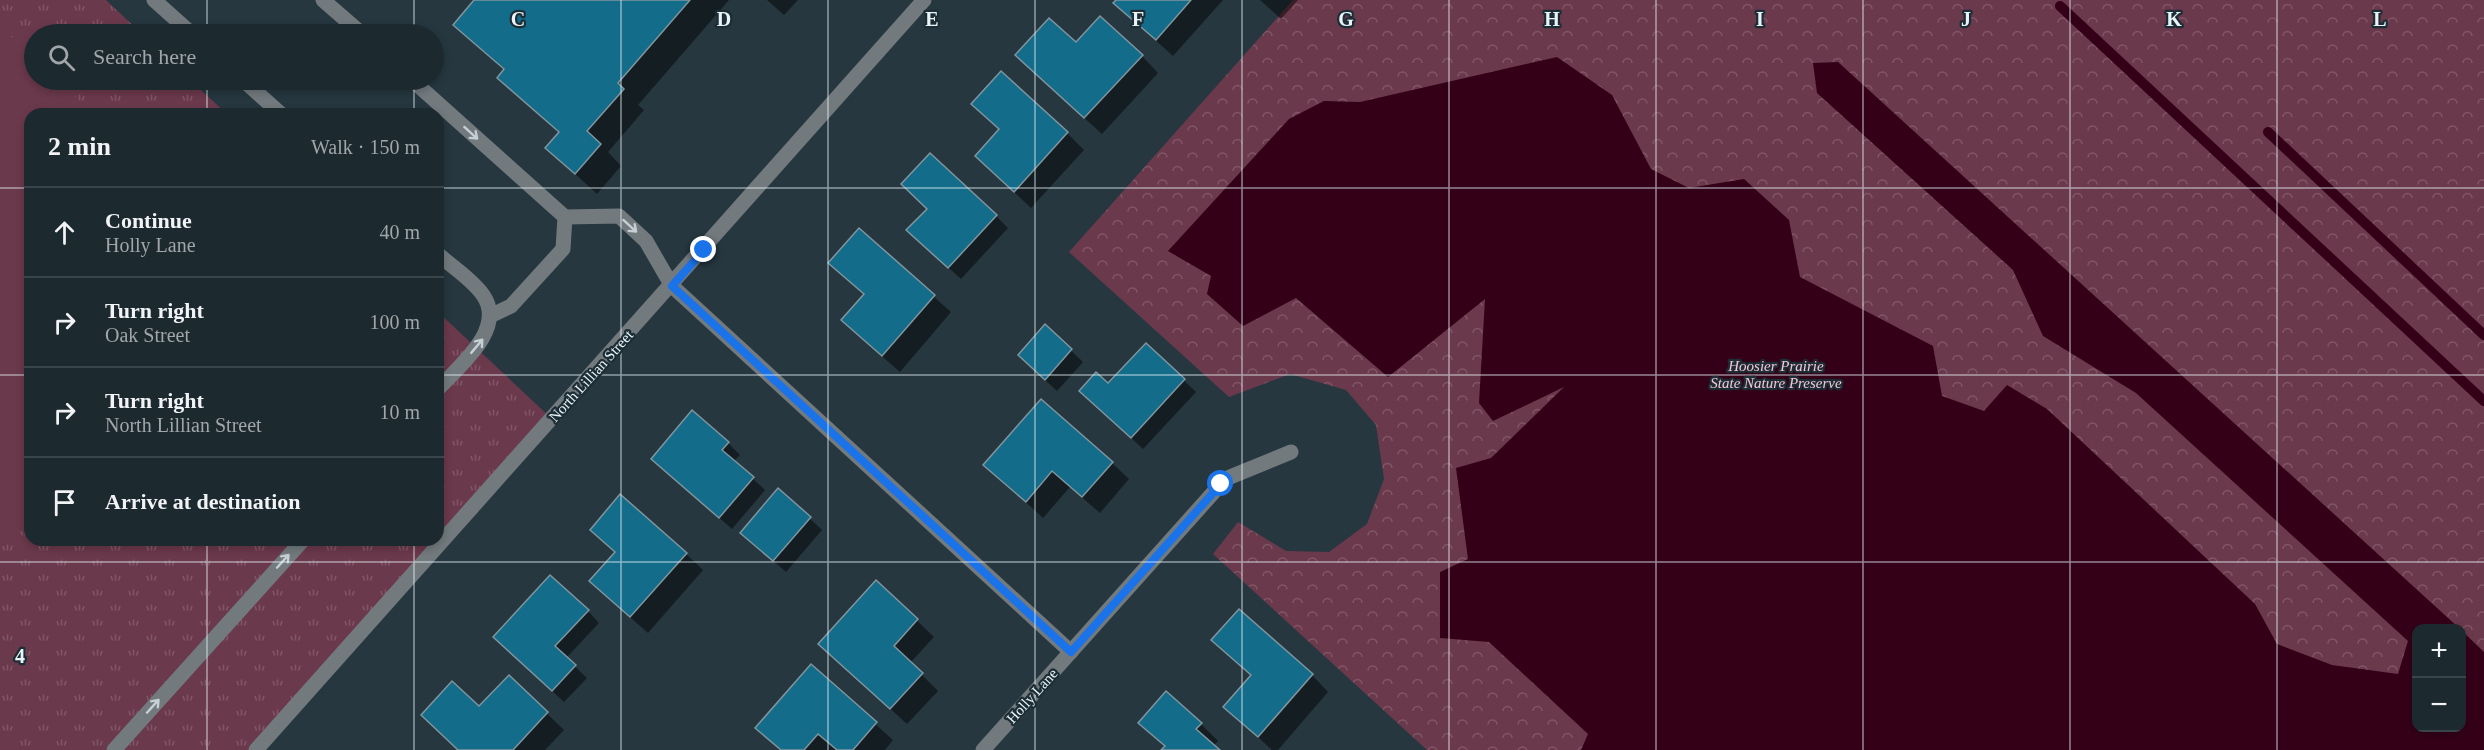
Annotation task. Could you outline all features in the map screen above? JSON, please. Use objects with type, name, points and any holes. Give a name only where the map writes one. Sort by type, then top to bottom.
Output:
[{"type":"street","points":[[154,0],[181,24]]},
{"type":"street","points":[[323,0],[351,24]]},
{"type":"street","name":"North Lillian Street","points":[[444,540],[924,0]]},
{"type":"street","points":[[254,90],[274,108]]},
{"type":"street","points":[[423,90],[444,108]]},
{"type":"street","points":[[444,108],[565,216],[619,216],[646,241],[672,286],[1071,652]]},
{"type":"street","points":[[490,316],[511,306],[563,249],[565,216]]},
{"type":"street","points":[[444,259],[485,297],[490,316],[485,336],[444,382]]},
{"type":"street","name":"Holly Lane","points":[[983,750],[1221,484],[1230,477],[1291,452]]},
{"type":"street","points":[[114,750],[298,546]]},
{"type":"street","name":"North Lillian Street","points":[[256,750],[439,546]]},
{"type":"green space","points":[[0,0],[106,0],[131,24],[24,24],[24,90],[201,90],[220,108],[24,108],[24,546],[438,546],[256,750],[0,750]]},
{"type":"green space","name":"Hoosier Prairie State Nature Preserve","points":[[1293,0],[2484,0],[2484,750],[1427,750],[1213,554],[1238,522],[1286,551],[1329,552],[1367,524],[1384,479],[1376,425],[1346,390],[1290,374],[1229,397],[1069,252]]},
{"type":"green space","points":[[0,26],[24,49],[24,90],[68,90],[87,108],[24,108],[24,516],[6,535],[0,530]]},
{"type":"green space","points":[[444,318],[552,419],[444,540]]},
{"type":"shaded area","points":[[1557,57],[1612,95],[1651,169],[1689,188],[1744,179],[1789,220],[1800,277],[1933,346],[1942,396],[1984,411],[2007,385],[2047,409],[2255,604],[2277,644],[2332,665],[2398,674],[2408,641],[2136,393],[2043,336],[2013,270],[1817,93],[1813,63],[1838,62],[2455,624],[2412,624],[2412,732],[2466,732],[2466,635],[2484,652],[2484,750],[1581,750],[1588,734],[1489,642],[1440,638],[1440,572],[1468,559],[1456,468],[1491,458],[1564,387],[1493,421],[1479,403],[1485,299],[1388,377],[1296,298],[1243,326],[1207,294],[1211,276],[1168,251],[1289,119],[1324,101],[1360,102]]},
{"type":"building","points":[[474,0],[690,0],[618,83],[624,89],[587,131],[601,144],[575,174],[545,148],[559,132],[497,78],[504,69],[453,25]]},
{"type":"building","points":[[1116,0],[1191,0],[1156,40],[1113,3]]},
{"type":"building","points":[[1100,16],[1143,55],[1084,118],[1015,55],[1049,18],[1076,42]]},
{"type":"building","points":[[1001,71],[1068,132],[1014,192],[975,156],[999,129],[971,104]]},
{"type":"building","points":[[930,153],[997,215],[948,268],[906,230],[927,209],[901,184]]},
{"type":"building","points":[[859,228],[935,295],[882,356],[841,320],[864,294],[828,263]]},
{"type":"building","points":[[1045,324],[1072,349],[1045,380],[1018,355]]},
{"type":"building","points":[[1146,343],[1185,379],[1131,438],[1079,391],[1096,372],[1108,383]]},
{"type":"building","points":[[1041,399],[1113,462],[1082,497],[1052,471],[1026,502],[983,465]]},
{"type":"building","points":[[692,410],[729,442],[722,450],[754,477],[719,518],[651,459]]},
{"type":"building","points":[[778,488],[811,517],[773,561],[740,533]]},
{"type":"building","points":[[620,494],[687,553],[630,617],[589,581],[615,552],[590,530]]},
{"type":"building","points":[[550,575],[589,610],[555,646],[576,665],[552,691],[493,637]]},
{"type":"building","points":[[876,580],[918,619],[894,646],[923,673],[890,709],[818,644]]},
{"type":"building","points":[[1239,609],[1313,674],[1258,737],[1223,707],[1251,675],[1211,640]]},
{"type":"building","points":[[811,664],[877,722],[853,750],[837,750],[818,734],[804,750],[781,750],[755,728]]},
{"type":"building","points":[[509,675],[548,712],[513,750],[458,750],[421,715],[452,681],[479,706]]},
{"type":"building","points":[[1166,691],[1202,723],[1196,729],[1220,750],[1161,750],[1165,746],[1138,723]]},
{"type":"waterway","points":[[2060,6],[2484,401]]},
{"type":"waterway","points":[[2268,132],[2484,335]]},
{"type":"route","points":[[704,250],[672,286],[1071,652],[1221,484]]}]
